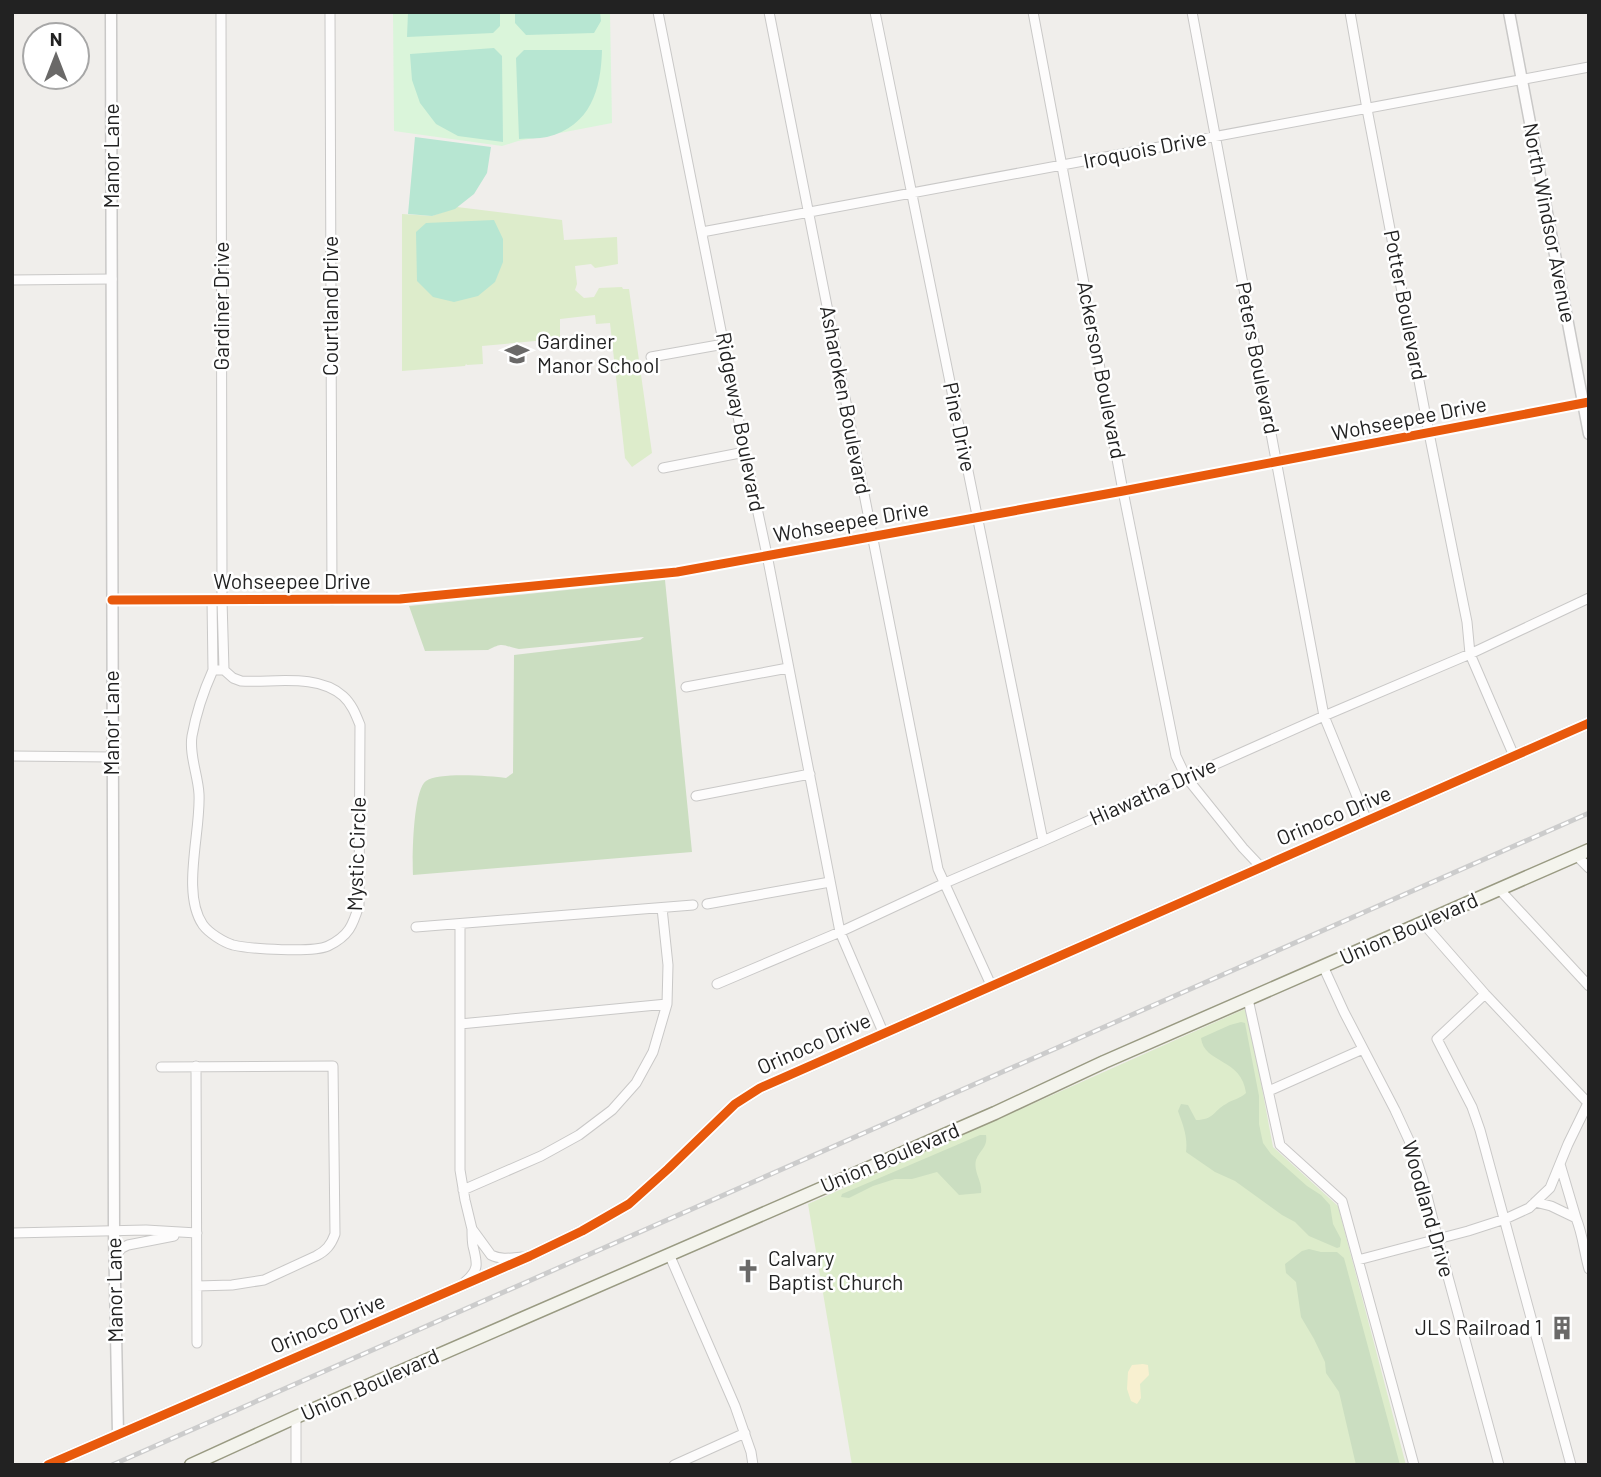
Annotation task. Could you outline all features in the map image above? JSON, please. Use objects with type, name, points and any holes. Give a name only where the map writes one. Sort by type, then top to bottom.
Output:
[{"type":"main road","name":"Union Boulevard","points":[[191,1465],[1589,850]]},
{"type":"street","name":"Manor Lane","points":[[111,12],[114,1232],[118,1434]]},
{"type":"street","name":"Gardiner Drive","points":[[217,600],[221,12]]},
{"type":"street","name":"Courtland Drive","points":[[330,12],[332,600]]},
{"type":"street","name":"Ridgeway Boulevard","points":[[658,12],[840,932],[883,1032]]},
{"type":"street","name":"Asharoken Boulevard","points":[[769,12],[938,869],[991,985]]},
{"type":"street","name":"Pine Drive","points":[[875,12],[1043,841]]},
{"type":"street","name":"Ackerson Boulevard","points":[[1032,12],[1176,756],[1186,777],[1260,866]]},
{"type":"street","name":"Peters Boulevard","points":[[1192,12],[1324,716],[1367,821]]},
{"type":"street","name":"Potter Boulevard","points":[[1350,12],[1467,622],[1470,654],[1514,756]]},
{"type":"street","name":"North Windsor Avenue","points":[[1509,12],[1586,403],[1589,434]]},
{"type":"street","name":"Iroquois Drive","points":[[702,232],[1589,67]]},
{"type":"street","points":[[12,280],[113,279]]},
{"type":"street","points":[[652,357],[724,344]]},
{"type":"street","name":"Wohseepee Drive","points":[[112,600],[400,599],[677,572],[1586,403]]},
{"type":"street","points":[[663,468],[745,452]]},
{"type":"street","name":"Hiawatha Drive","points":[[717,984],[1470,654],[1589,598]]},
{"type":"street","points":[[217,600],[224,670]]},
{"type":"street","name":"Mystic Circle","points":[[213,670],[224,670],[241,681],[314,682],[343,696],[354,709],[360,725],[359,905],[354,925],[342,937],[327,946],[311,950],[232,944],[204,927],[194,909],[192,890],[199,792],[191,746],[213,670],[217,600]]},
{"type":"street","points":[[686,687],[788,668]]},
{"type":"street","name":"Orinoco Drive","points":[[48,1465],[582,1231],[629,1204],[735,1104],[760,1088],[1589,723]]},
{"type":"street","points":[[12,755],[112,757]]},
{"type":"street","points":[[696,796],[810,774]]},
{"type":"street","points":[[1576,855],[1589,868]]},
{"type":"street","points":[[707,904],[830,882]]},
{"type":"street","points":[[1499,889],[1589,986]]},
{"type":"street","points":[[416,927],[693,905]]},
{"type":"street","points":[[463,1190],[541,1156],[579,1135],[612,1110],[636,1083],[653,1052],[667,1004],[668,965],[662,908]]},
{"type":"street","points":[[1358,1260],[1438,1240],[1529,1208],[1550,1188],[1588,1103],[1485,994],[1422,922]]},
{"type":"street","points":[[460,925],[460,1170],[472,1229],[472,1245],[478,1263],[473,1275],[461,1286]]},
{"type":"street","name":"Woodland Drive","points":[[1324,966],[1344,1012],[1413,1149],[1499,1465]]},
{"type":"street","points":[[1485,994],[1437,1039],[1472,1107],[1571,1465]]},
{"type":"street","points":[[1248,999],[1280,1145],[1342,1201],[1414,1465]]},
{"type":"street","points":[[460,1024],[667,1004]]},
{"type":"street","points":[[1269,1091],[1363,1049]]},
{"type":"street","points":[[197,1066],[193,1233],[197,1343]]},
{"type":"street","points":[[161,1067],[333,1066],[333,1241],[316,1256],[264,1280],[232,1285],[197,1286]]},
{"type":"street","points":[[1560,1164],[1582,1234],[1589,1269]]},
{"type":"street","points":[[1535,1202],[1551,1206],[1589,1227]]},
{"type":"street","points":[[472,1229],[495,1258],[530,1256]]},
{"type":"street","points":[[12,1233],[146,1230],[193,1233]]},
{"type":"street","points":[[115,1256],[128,1245],[193,1233]]},
{"type":"street","points":[[669,1254],[736,1406],[753,1465]]},
{"type":"street","points":[[296,1417],[296,1465]]},
{"type":"street","points":[[674,1465],[745,1433]]},
{"type":"green space","points":[[393,12],[610,12],[612,123],[502,146],[394,131]]},
{"type":"green space","points":[[408,12],[500,12],[500,26],[493,33],[407,37]]},
{"type":"green space","points":[[515,12],[600,12],[601,21],[594,33],[526,35],[515,23]]},
{"type":"green space","points":[[494,48],[502,56],[503,142],[458,136],[436,124],[420,103],[412,80],[410,54]]},
{"type":"green space","points":[[524,50],[602,50],[599,78],[591,104],[574,124],[562,132],[544,138],[519,139],[516,58]]},
{"type":"green space","points":[[415,137],[491,147],[487,173],[474,194],[455,209],[432,216],[408,214]]},
{"type":"green space","points":[[457,207],[562,220],[564,240],[617,237],[618,264],[595,268],[591,264],[575,266],[575,290],[584,298],[594,297],[599,288],[629,289],[652,453],[632,467],[625,458],[610,323],[596,324],[595,315],[560,319],[560,337],[557,339],[482,346],[483,364],[402,371],[402,214],[432,216]]},
{"type":"green space","points":[[494,220],[503,239],[503,262],[495,282],[478,296],[454,302],[433,297],[417,281],[416,232],[426,223]]},
{"type":"green space","points":[[665,580],[692,852],[413,875],[416,810],[418,797],[426,781],[441,776],[506,778],[513,773],[514,655],[640,640],[644,637],[519,649],[501,645],[488,650],[425,651],[409,606]]},
{"type":"green space","points":[[1247,1008],[1273,1147],[1338,1206],[1406,1465],[852,1465],[808,1204]]},
{"type":"green space","points":[[1241,1022],[1245,1023],[1259,1096],[1259,1124],[1263,1143],[1271,1154],[1330,1205],[1333,1224],[1341,1239],[1340,1247],[1309,1236],[1295,1222],[1235,1181],[1215,1172],[1186,1152],[1186,1136],[1178,1111],[1181,1104],[1188,1105],[1196,1120],[1202,1120],[1246,1093],[1238,1073],[1209,1053],[1201,1038]]},
{"type":"green space","points":[[980,1135],[986,1135],[985,1146],[975,1164],[981,1193],[959,1195],[937,1172],[912,1179],[895,1179],[849,1198],[841,1197],[842,1194]]},
{"type":"green space","points":[[1309,1249],[1337,1252],[1344,1258],[1400,1465],[1356,1465],[1339,1392],[1326,1373],[1325,1362],[1301,1317],[1296,1282],[1286,1273],[1285,1264]]},
{"type":"sand","points":[[1132,1365],[1148,1365],[1149,1375],[1140,1384],[1141,1398],[1137,1404],[1131,1401],[1127,1389],[1128,1372]]},
{"type":"railway","points":[[112,1465],[1589,813]]},
{"type":"cycle path","points":[[112,600],[400,599],[677,572],[1589,402]]},
{"type":"cycle path","points":[[48,1465],[582,1231],[629,1204],[735,1104],[760,1088],[1589,723]]},
{"type":"place","name":"Gardiner Manor School","points":[[517,354]]},
{"type":"place","name":"Calvary Baptist Church","points":[[748,1271]]},
{"type":"place","name":"JLS Railroad 1","points":[[1562,1328]]}]
